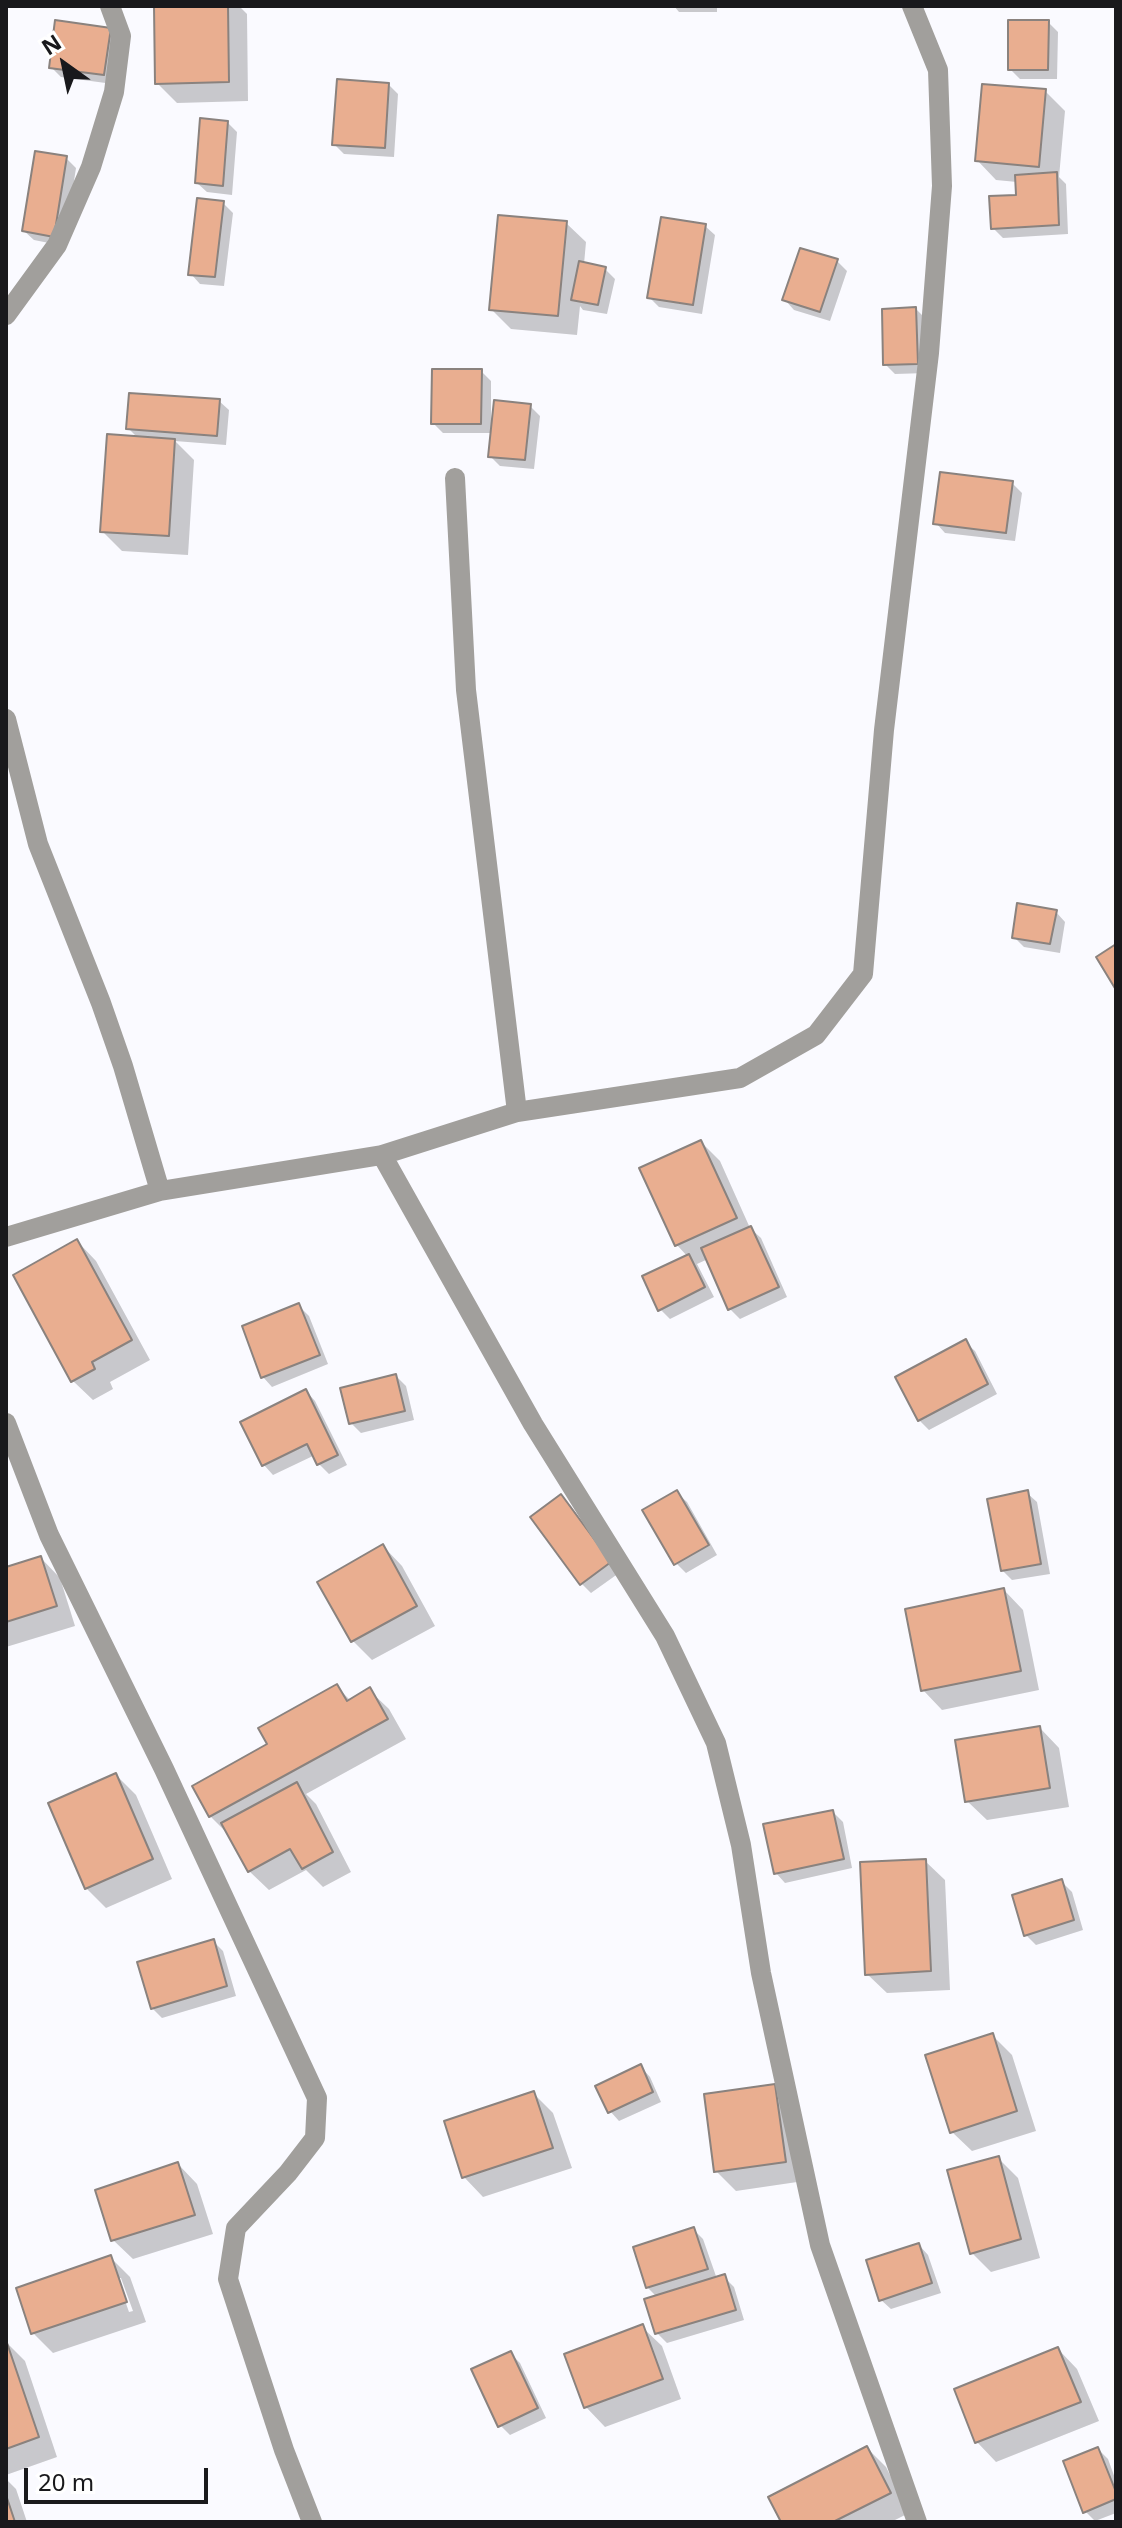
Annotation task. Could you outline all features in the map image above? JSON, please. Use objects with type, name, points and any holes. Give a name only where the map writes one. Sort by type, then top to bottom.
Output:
[{"type":"street","points":[[6,315],[57,245],[91,167],[114,92],[121,36],[110,6]]},
{"type":"street","points":[[6,1237],[160,1191],[382,1155],[517,1112],[740,1078],[816,1035],[863,974],[884,730],[929,353],[942,186],[938,70],[912,6]]},
{"type":"street","points":[[455,478],[466,690],[517,1112]]},
{"type":"street","points":[[6,719],[38,844],[101,1003],[160,1191]]},
{"type":"street","points":[[382,1155],[533,1424],[665,1636],[716,1743],[741,1845],[761,1973],[820,2245],[917,2522]]},
{"type":"street","points":[[6,1423],[49,1535],[164,1769],[317,2098],[315,2138],[288,2173],[236,2228],[228,2279],[284,2450],[312,2522]]},
{"type":"building","points":[[154,6],[228,6],[229,82],[155,84]]},
{"type":"building","points":[[55,20],[111,28],[104,75],[49,68]]},
{"type":"building","points":[[1008,20],[1049,20],[1048,70],[1008,70]]},
{"type":"building","points":[[337,79],[389,83],[385,148],[332,145]]},
{"type":"building","points":[[982,84],[1046,89],[1039,167],[975,161]]},
{"type":"building","points":[[200,118],[228,121],[223,186],[195,183]]},
{"type":"building","points":[[35,151],[67,156],[54,237],[22,231]]},
{"type":"building","points":[[1057,172],[1059,225],[991,229],[989,196],[1016,195],[1015,175]]},
{"type":"building","points":[[197,198],[224,201],[215,277],[188,275]]},
{"type":"building","points":[[498,215],[567,221],[558,316],[489,310]]},
{"type":"building","points":[[661,217],[706,224],[693,305],[647,298]]},
{"type":"building","points":[[800,248],[838,259],[820,312],[782,300]]},
{"type":"building","points":[[579,261],[606,267],[598,305],[571,300]]},
{"type":"building","points":[[916,307],[918,364],[883,365],[882,309]]},
{"type":"building","points":[[432,369],[482,369],[481,424],[431,424]]},
{"type":"building","points":[[129,393],[220,399],[217,436],[126,429]]},
{"type":"building","points":[[494,400],[531,404],[525,460],[488,457]]},
{"type":"building","points":[[107,434],[175,439],[169,536],[100,532]]},
{"type":"building","points":[[940,472],[1013,481],[1006,533],[933,524]]},
{"type":"building","points":[[1017,903],[1057,910],[1050,944],[1012,938]]},
{"type":"building","points":[[1116,944],[1116,990],[1096,957]]},
{"type":"building","points":[[701,1140],[737,1218],[675,1246],[639,1168]]},
{"type":"building","points":[[751,1226],[779,1287],[728,1310],[701,1248]]},
{"type":"building","points":[[77,1239],[132,1340],[92,1362],[95,1369],[71,1382],[13,1275]]},
{"type":"building","points":[[689,1254],[705,1287],[658,1311],[642,1276]]},
{"type":"building","points":[[299,1303],[320,1355],[261,1378],[242,1326]]},
{"type":"building","points":[[966,1339],[988,1384],[918,1421],[895,1377]]},
{"type":"building","points":[[396,1374],[405,1411],[349,1424],[340,1388]]},
{"type":"building","points":[[306,1389],[338,1455],[317,1465],[307,1444],[262,1466],[240,1422]]},
{"type":"building","points":[[677,1490],[709,1545],[674,1565],[642,1510]]},
{"type":"building","points":[[1028,1490],[1041,1564],[1001,1571],[987,1499]]},
{"type":"building","points":[[561,1494],[611,1562],[580,1585],[530,1517]]},
{"type":"building","points":[[383,1544],[417,1606],[351,1642],[317,1582]]},
{"type":"building","points":[[41,1556],[57,1606],[6,1622],[6,1567]]},
{"type":"building","points":[[1004,1588],[1021,1671],[921,1691],[905,1609]]},
{"type":"building","points":[[337,1684],[347,1701],[370,1687],[388,1719],[209,1817],[192,1786],[267,1744],[258,1728]]},
{"type":"building","points":[[1040,1726],[1050,1788],[965,1802],[955,1740]]},
{"type":"building","points":[[116,1773],[153,1859],[85,1889],[48,1803]]},
{"type":"building","points":[[297,1782],[333,1852],[302,1869],[290,1849],[248,1872],[221,1823]]},
{"type":"building","points":[[833,1810],[844,1859],[774,1874],[763,1824]]},
{"type":"building","points":[[926,1859],[931,1971],[865,1975],[860,1862]]},
{"type":"building","points":[[1062,1879],[1074,1920],[1024,1936],[1012,1895]]},
{"type":"building","points":[[214,1939],[227,1986],[151,2009],[137,1962]]},
{"type":"building","points":[[993,2033],[1017,2111],[950,2133],[925,2055]]},
{"type":"building","points":[[641,2064],[653,2092],[608,2113],[595,2086]]},
{"type":"building","points":[[775,2084],[786,2162],[714,2172],[704,2094]]},
{"type":"building","points":[[534,2091],[553,2148],[462,2178],[444,2121]]},
{"type":"building","points":[[999,2156],[1021,2239],[970,2254],[947,2170]]},
{"type":"building","points":[[178,2162],[195,2215],[111,2241],[95,2190]]},
{"type":"building","points":[[694,2227],[708,2269],[646,2288],[633,2247]]},
{"type":"building","points":[[919,2243],[932,2283],[879,2301],[866,2260]]},
{"type":"building","points":[[111,2255],[127,2302],[31,2334],[16,2288]]},
{"type":"building","points":[[725,2274],[736,2310],[655,2334],[644,2299]]},
{"type":"building","points":[[643,2324],[663,2379],[584,2408],[564,2354]]},
{"type":"building","points":[[6,2340],[39,2437],[6,2449]]},
{"type":"building","points":[[1058,2347],[1081,2402],[975,2443],[954,2389]]},
{"type":"building","points":[[511,2351],[538,2408],[498,2427],[471,2369]]},
{"type":"building","points":[[867,2446],[891,2493],[833,2522],[781,2522],[768,2497]]},
{"type":"building","points":[[1098,2447],[1116,2499],[1083,2513],[1063,2461]]},
{"type":"building","points":[[6,2495],[15,2522],[6,2522]]}]
